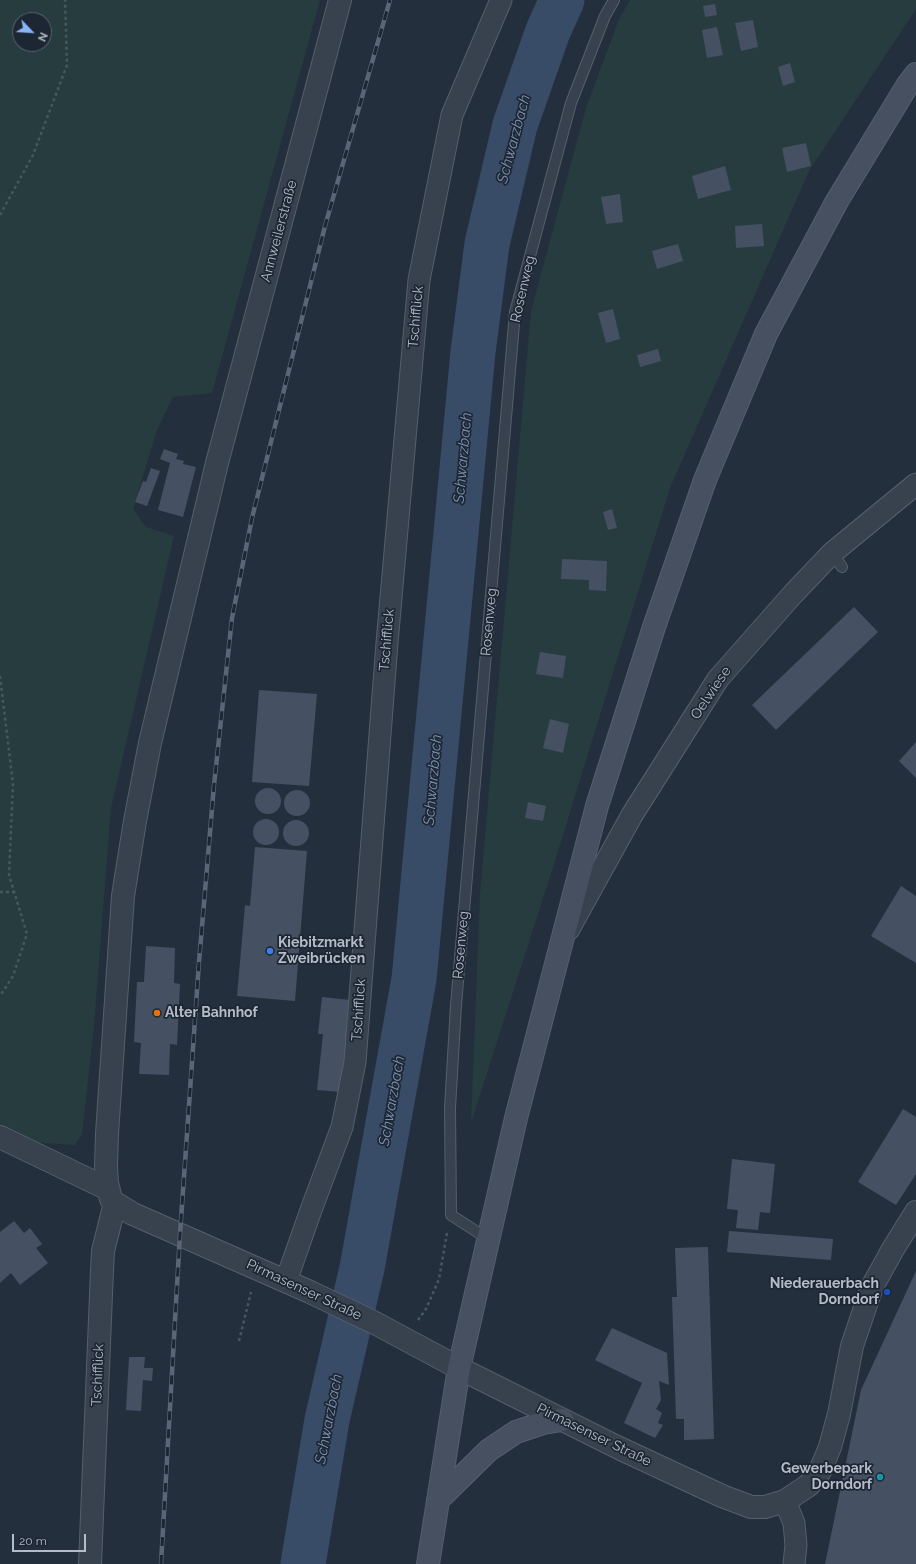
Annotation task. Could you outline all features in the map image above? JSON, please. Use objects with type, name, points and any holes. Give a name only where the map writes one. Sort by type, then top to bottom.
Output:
[{"type":"main road","points":[[428,1564],[459,1368],[516,1118],[597,806],[654,627],[705,480],[766,334],[837,201],[916,74]]},
{"type":"main road","points":[[438,1500],[489,1450],[516,1432],[543,1423],[562,1420]]},
{"type":"street","name":"Annweilerstraße","points":[[217,462],[340,0]]},
{"type":"street","name":"Tschifflick","points":[[286,1281],[310,1210],[342,1127],[355,1062],[387,643],[420,280],[452,115],[501,0]]},
{"type":"street","name":"Tschifflick","points":[[90,1564],[103,1251],[112,1196],[106,1166],[107,1134],[123,896],[135,821],[150,743],[217,462]]},
{"type":"street","name":"Oelwiese","points":[[560,945],[632,815],[718,679],[793,594],[837,560],[916,484]]},
{"type":"street","points":[[0,1137],[112,1196]]},
{"type":"street","name":"Pirmasenser Straße","points":[[112,1196],[134,1214],[156,1225],[310,1292],[375,1323],[459,1368],[562,1420],[708,1490],[751,1507],[765,1507],[785,1501],[809,1485],[820,1471],[830,1448],[839,1414],[852,1346],[872,1287],[916,1212]]},
{"type":"street","points":[[785,1501],[794,1523],[796,1545],[794,1564]]},
{"type":"lane","name":"Rosenweg","points":[[451,1216],[450,1108],[456,1013],[515,312],[571,103],[605,16],[614,0]]},
{"type":"lane","points":[[451,1216],[488,1239]]},
{"type":"path","points":[[0,215],[33,155],[67,65],[65,0]]},
{"type":"path","points":[[0,676],[13,784],[9,875],[28,934],[13,976],[0,996]]},
{"type":"path","points":[[0,892],[14,892]]},
{"type":"path","points":[[411,1342],[416,1324],[426,1309],[439,1279],[451,1216]]},
{"type":"path","points":[[239,1340],[256,1268]]},
{"type":"green space","points":[[0,0],[320,0],[212,393],[173,397],[157,430],[133,509],[146,527],[174,536],[111,808],[94,1026],[82,1134],[75,1145],[0,1140]]},
{"type":"green space","points":[[630,0],[916,0],[916,9],[809,171],[670,488],[555,861],[471,1123],[480,893],[531,311],[586,108],[619,19]]},
{"type":"building","points":[[715,4],[717,15],[705,17],[703,6]]},
{"type":"building","points":[[753,20],[758,47],[741,51],[735,23]]},
{"type":"building","points":[[717,27],[723,55],[707,58],[702,30]]},
{"type":"building","points":[[790,63],[795,82],[783,86],[778,67]]},
{"type":"building","points":[[806,143],[811,166],[787,172],[782,148]]},
{"type":"building","points":[[725,166],[731,190],[698,199],[692,176]]},
{"type":"building","points":[[620,194],[623,222],[606,224],[601,197]]},
{"type":"building","points":[[762,224],[764,246],[736,248],[735,226]]},
{"type":"building","points":[[678,244],[683,261],[657,269],[652,251]]},
{"type":"building","points":[[613,309],[620,339],[606,343],[598,313]]},
{"type":"building","points":[[658,349],[661,361],[640,367],[637,355]]},
{"type":"building","points":[[164,449],[178,454],[176,459],[184,461],[183,464],[196,467],[183,517],[158,510],[170,463],[160,459]]},
{"type":"building","points":[[151,468],[160,471],[147,506],[135,502],[143,481],[146,482]]},
{"type":"building","points":[[612,509],[617,528],[608,530],[603,512]]},
{"type":"building","points":[[562,559],[607,561],[606,591],[589,590],[589,580],[561,579]]},
{"type":"building","points":[[854,607],[878,632],[776,730],[752,705]]},
{"type":"building","points":[[540,652],[566,656],[563,678],[536,674]]},
{"type":"building","points":[[259,690],[317,694],[309,786],[252,782]]},
{"type":"building","points":[[550,719],[569,724],[563,753],[543,748]]},
{"type":"building","points":[[916,742],[916,778],[899,761]]},
{"type":"building","points":[[268,788],[277,792],[281,801],[277,810],[268,814],[259,810],[255,801],[259,792]]},
{"type":"building","points":[[297,790],[306,794],[310,803],[306,812],[297,816],[288,812],[284,803],[288,794]]},
{"type":"building","points":[[528,802],[546,806],[543,821],[525,818]]},
{"type":"building","points":[[266,819],[275,823],[279,832],[275,841],[266,845],[257,841],[253,832],[257,823]]},
{"type":"building","points":[[296,820],[305,824],[309,833],[305,842],[296,846],[287,842],[283,833],[287,824]]},
{"type":"building","name":"Kiebitzmarkt Zweibrücken","points":[[255,847],[307,851],[295,1001],[237,996],[245,905],[250,906]]},
{"type":"building","points":[[901,886],[916,896],[916,963],[871,936]]},
{"type":"building","name":"Alter Bahnhof","points":[[146,946],[175,948],[174,983],[180,984],[177,1045],[170,1044],[169,1075],[139,1074],[141,1043],[134,1042],[137,982],[144,982]]},
{"type":"building","points":[[322,997],[350,1000],[341,1092],[317,1090],[323,1034],[318,1034]]},
{"type":"building","points":[[903,1109],[916,1117],[916,1174],[896,1205],[858,1182]]},
{"type":"building","points":[[732,1159],[775,1164],[770,1213],[760,1212],[758,1230],[736,1228],[738,1210],[727,1209]]},
{"type":"building","points":[[14,1221],[24,1233],[30,1228],[42,1244],[36,1248],[48,1263],[20,1285],[11,1273],[0,1283],[0,1232]]},
{"type":"building","points":[[729,1231],[833,1239],[831,1260],[727,1252]]},
{"type":"building","points":[[708,1247],[714,1439],[684,1440],[684,1419],[676,1419],[672,1297],[677,1297],[675,1248]]},
{"type":"building","name":"Gewerbepark Dorndorf","points":[[916,1271],[916,1564],[825,1564],[861,1390]]},
{"type":"building","points":[[612,1328],[667,1353],[669,1385],[659,1381],[661,1400],[656,1409],[662,1413],[658,1423],[663,1425],[655,1438],[624,1423],[642,1383],[595,1360]]},
{"type":"building","points":[[129,1357],[145,1357],[144,1368],[153,1368],[152,1381],[143,1380],[141,1411],[126,1410]]},
{"type":"waterway","name":"Schwarzbach","points":[[303,1564],[327,1420],[362,1268],[414,979],[473,352],[487,244],[515,125],[548,31],[562,0]]},
{"type":"railway","points":[[161,1564],[180,1234],[199,962],[214,785],[232,618],[252,518],[325,226],[390,0]]},
{"type":"place","name":"Kiebitzmarkt Zweibrücken","points":[[270,951]]},
{"type":"place","name":"Alter Bahnhof","points":[[157,1013]]},
{"type":"place","name":"Niederauerbach Dorndorf","points":[[887,1292]]},
{"type":"place","name":"Gewerbepark Dorndorf","points":[[880,1477]]}]
